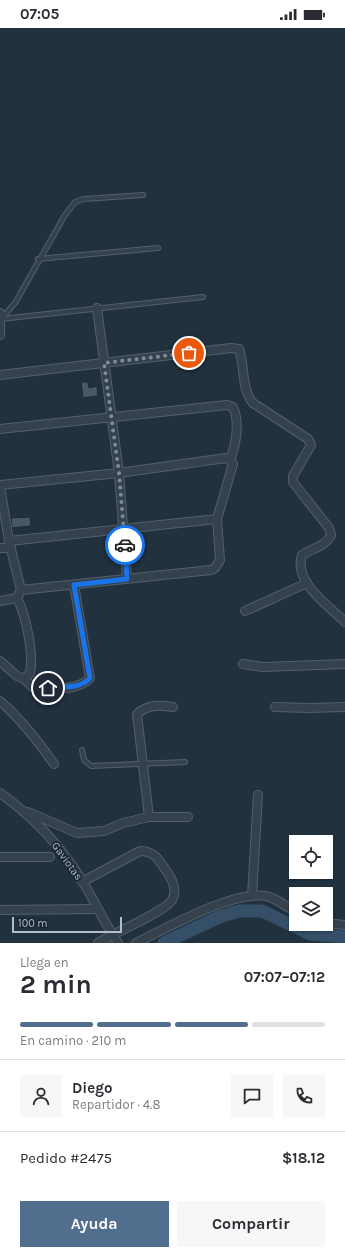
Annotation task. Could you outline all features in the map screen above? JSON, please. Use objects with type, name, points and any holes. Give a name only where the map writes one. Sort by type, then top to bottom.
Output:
[{"type":"street","points":[[97,308],[119,473],[127,579]]},
{"type":"street","points":[[0,316],[0,335]]},
{"type":"street","points":[[0,375],[231,348],[239,349],[242,358],[248,397],[253,403],[308,439],[311,445],[293,476],[293,482],[329,528],[330,536],[325,544],[302,554],[300,563],[307,583],[317,596],[345,622]]},
{"type":"street","points":[[0,429],[227,404],[233,407],[236,412],[236,446],[230,460]]},
{"type":"street","points":[[17,598],[21,590],[10,545],[0,485],[119,473],[226,458],[233,464],[217,519],[220,560],[215,568],[211,570],[21,590]]},
{"type":"street","points":[[0,548],[10,545],[123,527],[217,519]]},
{"type":"street","points":[[245,611],[307,583]]},
{"type":"street","points":[[0,661],[17,676],[24,678],[36,690],[77,686],[86,683],[90,678],[74,585]]},
{"type":"street","points":[[0,601],[17,598]]},
{"type":"street","points":[[17,598],[22,608],[30,648],[31,671],[29,675],[24,678]]},
{"type":"street","points":[[243,664],[263,667],[345,664]]},
{"type":"street","points":[[0,701],[17,716],[35,737],[54,764]]},
{"type":"street","points":[[149,817],[137,714],[145,708],[155,704],[173,706]]},
{"type":"street","points":[[275,707],[345,707]]},
{"type":"street","name":"Gaviotas","points":[[0,793],[24,810],[55,843],[82,882],[118,943]]},
{"type":"street","points":[[252,896],[258,794]]},
{"type":"street","points":[[24,810],[77,833],[104,831],[123,823],[149,817],[188,817]]},
{"type":"street","points":[[82,882],[140,851],[150,851],[158,858],[171,878],[174,891],[172,900],[167,905],[98,943]]},
{"type":"street","points":[[0,857],[50,857]]},
{"type":"street","points":[[136,943],[211,907],[252,896],[268,896],[289,908]]},
{"type":"street","points":[[0,910],[98,909]]},
{"type":"street","points":[[333,924],[345,925]]},
{"type":"lane","points":[[0,316],[15,303],[38,259],[65,214],[75,202],[84,199],[143,195]]},
{"type":"lane","points":[[38,259],[158,248]]},
{"type":"lane","points":[[0,316],[203,297]]},
{"type":"lane","points":[[36,690],[43,702]]},
{"type":"lane","points":[[82,750],[84,760],[91,766],[185,762]]},
{"type":"building","points":[[81,382],[88,382],[89,388],[97,386],[98,396],[83,398]]},
{"type":"building","points":[[30,517],[31,526],[12,528],[11,518]]},
{"type":"waterway","points":[[164,943],[219,917],[239,911],[262,911],[310,934],[345,937]]},
{"type":"way so far","points":[[125,545],[119,473],[104,363],[189,353]]},
{"type":"route","points":[[48,688],[77,686],[86,683],[90,678],[74,585],[127,579],[125,545]]}]
